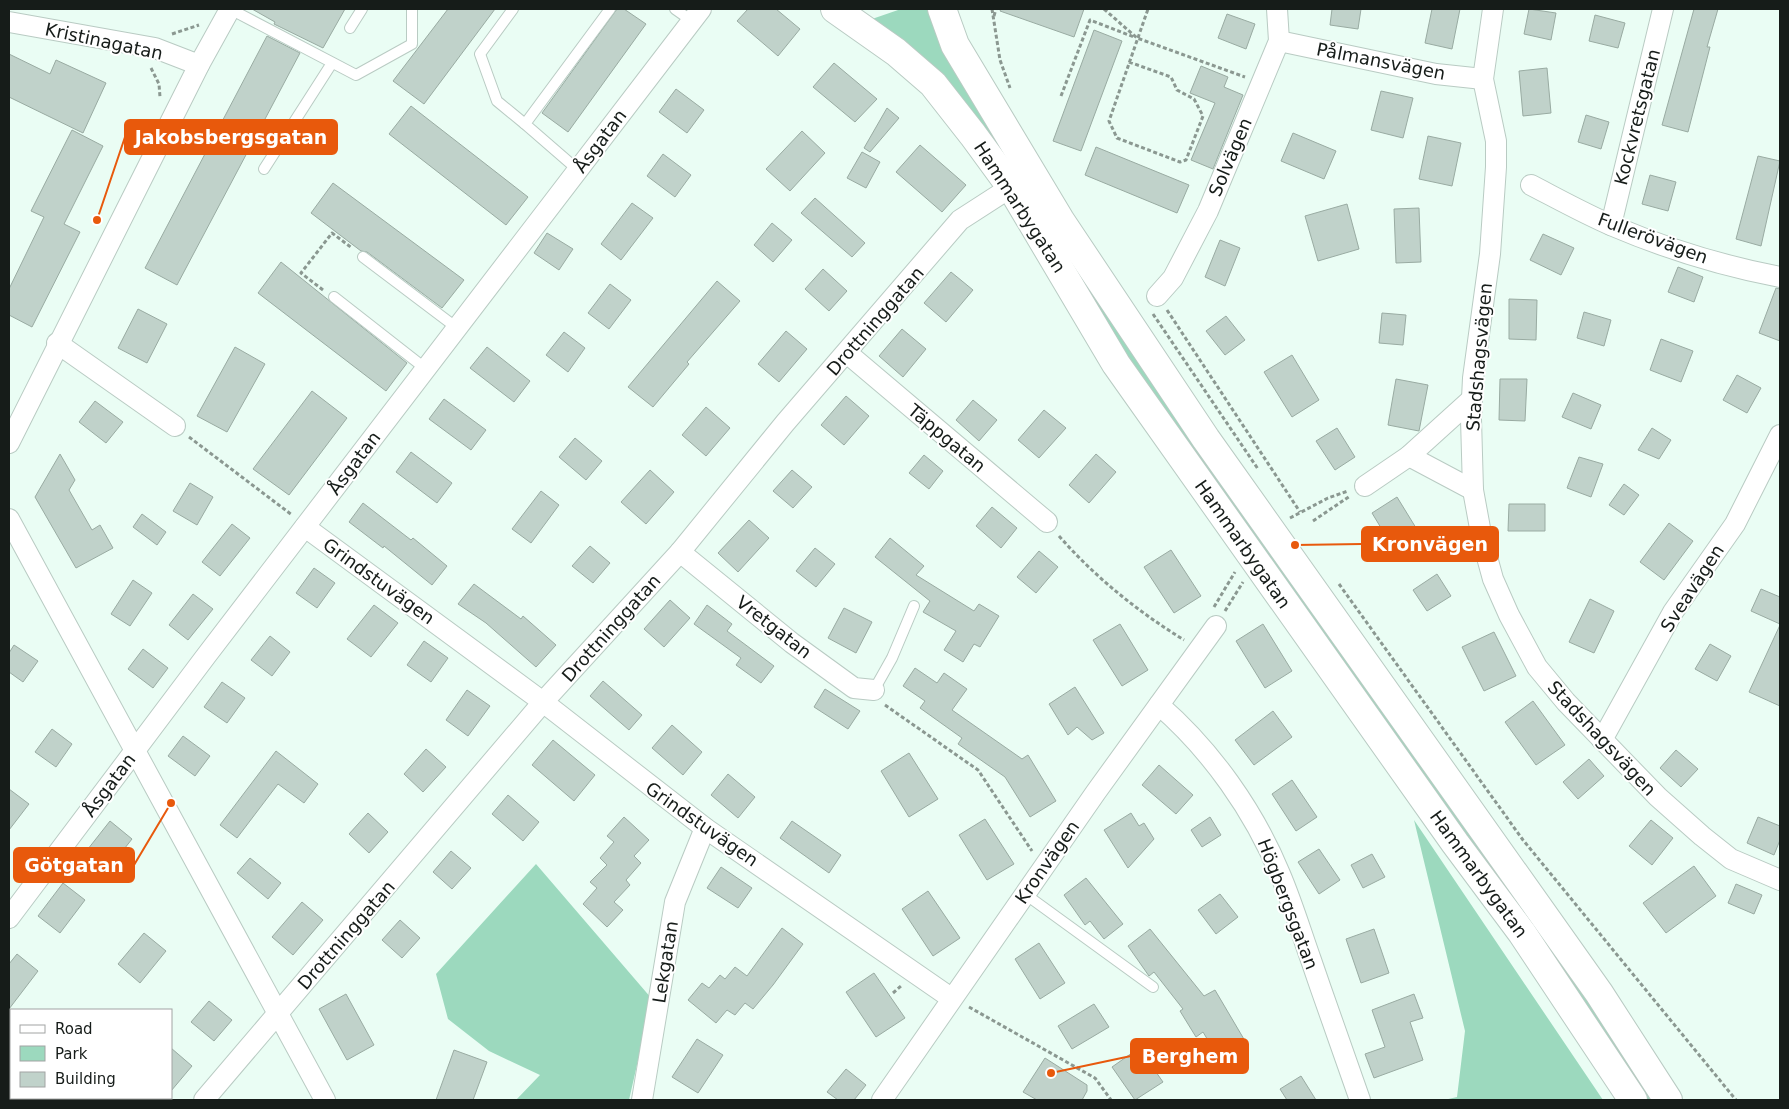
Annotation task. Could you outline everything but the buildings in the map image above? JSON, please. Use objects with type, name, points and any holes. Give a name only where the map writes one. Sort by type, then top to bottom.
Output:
[{"type":"main road","points":[[836,9],[859,12],[872,9]]},
{"type":"main road","name":"Hammarbygatan","points":[[836,9],[896,52],[933,84],[1060,220],[1206,439],[1599,993],[1668,1100]]},
{"type":"main road","name":"Hammarbygatan","points":[[942,9],[955,46],[1021,180],[1116,364],[1455,843],[1522,933],[1633,1100]]},
{"type":"street","points":[[9,443],[57,343],[198,65],[230,9]]},
{"type":"street","name":"Solvägen","points":[[1153,302],[1173,278],[1208,211],[1279,41],[1277,9]]},
{"type":"street","name":"Stadshagsvägen","points":[[1492,9],[1484,79],[1496,141],[1496,167],[1490,254],[1472,399],[1473,490],[1484,547],[1494,579],[1509,615],[1537,667],[1566,702],[1602,740],[1658,797],[1731,860],[1780,880]]},
{"type":"street","name":"Kockvretsgatan","points":[[1611,226],[1663,9]]},
{"type":"street","name":"Åsgatan","points":[[9,918],[305,527],[697,15]]},
{"type":"street","name":"Kristinagatan","points":[[9,22],[155,48],[198,65]]},
{"type":"street","name":"Pålmansvägen","points":[[1279,41],[1436,74],[1484,79]]},
{"type":"street","name":"Drottninggatan","points":[[204,1100],[543,702],[680,552],[786,423],[960,220],[1021,180]]},
{"type":"street","name":"Fullerövägen","points":[[1531,185],[1611,226],[1668,248],[1748,271],[1780,277]]},
{"type":"street","points":[[57,343],[175,426]]},
{"type":"street","name":"Täppgatan","points":[[847,353],[1047,522]]},
{"type":"street","points":[[1365,486],[1409,456],[1472,399]]},
{"type":"street","name":"Sveavägen","points":[[1602,740],[1673,612],[1735,524],[1780,435]]},
{"type":"street","points":[[1409,456],[1473,490]]},
{"type":"street","points":[[9,519],[136,750],[185,846],[325,1100]]},
{"type":"street","name":"Grindstuvägen","points":[[305,527],[543,702],[705,828],[951,998]]},
{"type":"street","name":"Vretgatan","points":[[680,552],[792,643],[854,688],[874,690]]},
{"type":"street","name":"Kronvägen","points":[[882,1100],[951,998],[1216,626]]},
{"type":"street","name":"Högbergsgatan","points":[[1159,705],[1179,722],[1216,766],[1245,806],[1264,837],[1281,875],[1360,1100]]},
{"type":"street","name":"Lekgatan","points":[[642,1100],[675,902],[705,828]]},
{"type":"lane","points":[[230,9],[356,75],[412,44],[412,9]]},
{"type":"lane","points":[[350,28],[362,9]]},
{"type":"lane","points":[[513,9],[480,54],[497,101],[578,170]]},
{"type":"lane","points":[[525,124],[610,9]]},
{"type":"lane","points":[[675,9],[697,15]]},
{"type":"lane","points":[[264,169],[332,62]]},
{"type":"lane","points":[[363,257],[457,328]]},
{"type":"lane","points":[[334,297],[426,369]]},
{"type":"lane","points":[[874,690],[892,658],[914,606]]},
{"type":"lane","points":[[1025,894],[1152,987]]},
{"type":"path","points":[[992,9],[1000,60],[1011,92]]},
{"type":"path","points":[[994,17],[996,9]]},
{"type":"path","points":[[1104,9],[1137,38]]},
{"type":"path","points":[[1129,62],[1171,76],[1177,90],[1194,99],[1203,116],[1186,160],[1180,162],[1117,138],[1109,121],[1137,38],[1148,9]]},
{"type":"path","points":[[1061,96],[1090,20],[1261,83]]},
{"type":"path","points":[[172,34],[203,23]]},
{"type":"path","points":[[155,74],[160,91],[158,105]]},
{"type":"path","points":[[334,297],[301,273],[332,233],[363,257]]},
{"type":"path","points":[[1153,302],[1263,477]]},
{"type":"path","points":[[1153,302],[1300,512],[1328,498],[1365,486]]},
{"type":"path","points":[[175,426],[284,508],[305,527]]},
{"type":"path","points":[[1313,521],[1365,486]]},
{"type":"path","points":[[1290,517],[1296,524]]},
{"type":"path","points":[[1047,522],[1082,562],[1112,588],[1154,621],[1199,650]]},
{"type":"path","points":[[1216,626],[1212,611],[1237,569]]},
{"type":"path","points":[[1335,578],[1523,840],[1736,1100]]},
{"type":"path","points":[[1216,626],[1244,579]]},
{"type":"path","points":[[874,690],[889,709],[962,757],[978,770],[1043,869]]},
{"type":"path","points":[[951,998],[1095,1078],[1112,1100]]},
{"type":"green space","points":[[901,9],[934,9],[1009,159],[994,143],[954,90],[924,62],[872,19]]},
{"type":"green space","points":[[1037,203],[1656,1100],[1644,1100],[1127,358]]},
{"type":"green space","points":[[1414,820],[1603,1100],[1444,1100],[1457,1097],[1465,1031]]},
{"type":"green space","points":[[536,864],[652,999],[629,1100],[516,1100],[540,1075],[489,1051],[448,1019],[436,974]]},
{"type":"place","name":"Jakobsbergsgatan","points":[[97,220]]},
{"type":"place","name":"Kronvägen","points":[[1295,545]]},
{"type":"place","name":"Götgatan","points":[[171,803]]},
{"type":"place","name":"Berghem","points":[[1051,1073]]}]
